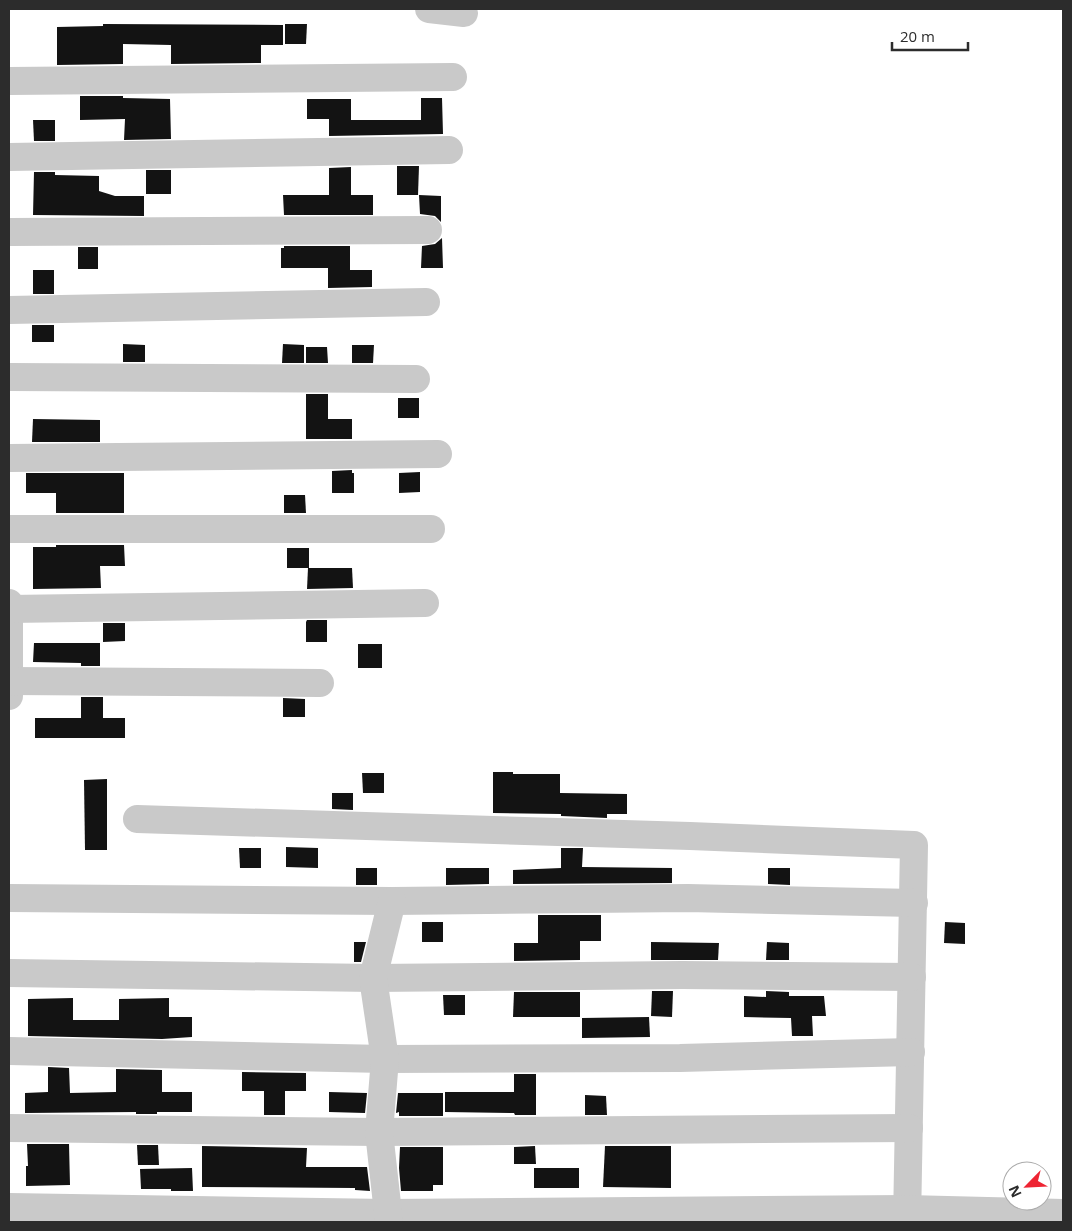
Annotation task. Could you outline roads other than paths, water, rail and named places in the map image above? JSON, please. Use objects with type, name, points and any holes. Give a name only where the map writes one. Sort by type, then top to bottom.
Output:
[{"type":"street","points":[[429,9],[464,13]]},
{"type":"street","points":[[9,81],[453,77]]},
{"type":"street","points":[[9,157],[449,150]]},
{"type":"street","points":[[9,232],[428,230]]},
{"type":"street","points":[[9,310],[426,302]]},
{"type":"street","points":[[9,376],[416,379]]},
{"type":"street","points":[[9,458],[438,454]]},
{"type":"street","points":[[9,529],[431,529]]},
{"type":"street","points":[[9,603],[9,696]]},
{"type":"street","points":[[9,609],[425,603]]},
{"type":"street","points":[[9,681],[320,683]]},
{"type":"street","points":[[137,820],[690,836],[914,845],[907,1216]]},
{"type":"street","points":[[9,898],[392,901],[688,898],[914,903]]},
{"type":"street","points":[[388,1218],[379,1132],[385,1059],[373,978],[392,901]]},
{"type":"street","points":[[9,973],[373,978],[912,977]]},
{"type":"street","points":[[9,1051],[385,1059],[680,1058],[911,1052]]},
{"type":"street","points":[[9,1128],[379,1132],[909,1128]]},
{"type":"street","points":[[9,1207],[388,1218],[907,1216],[1063,1213]]}]
